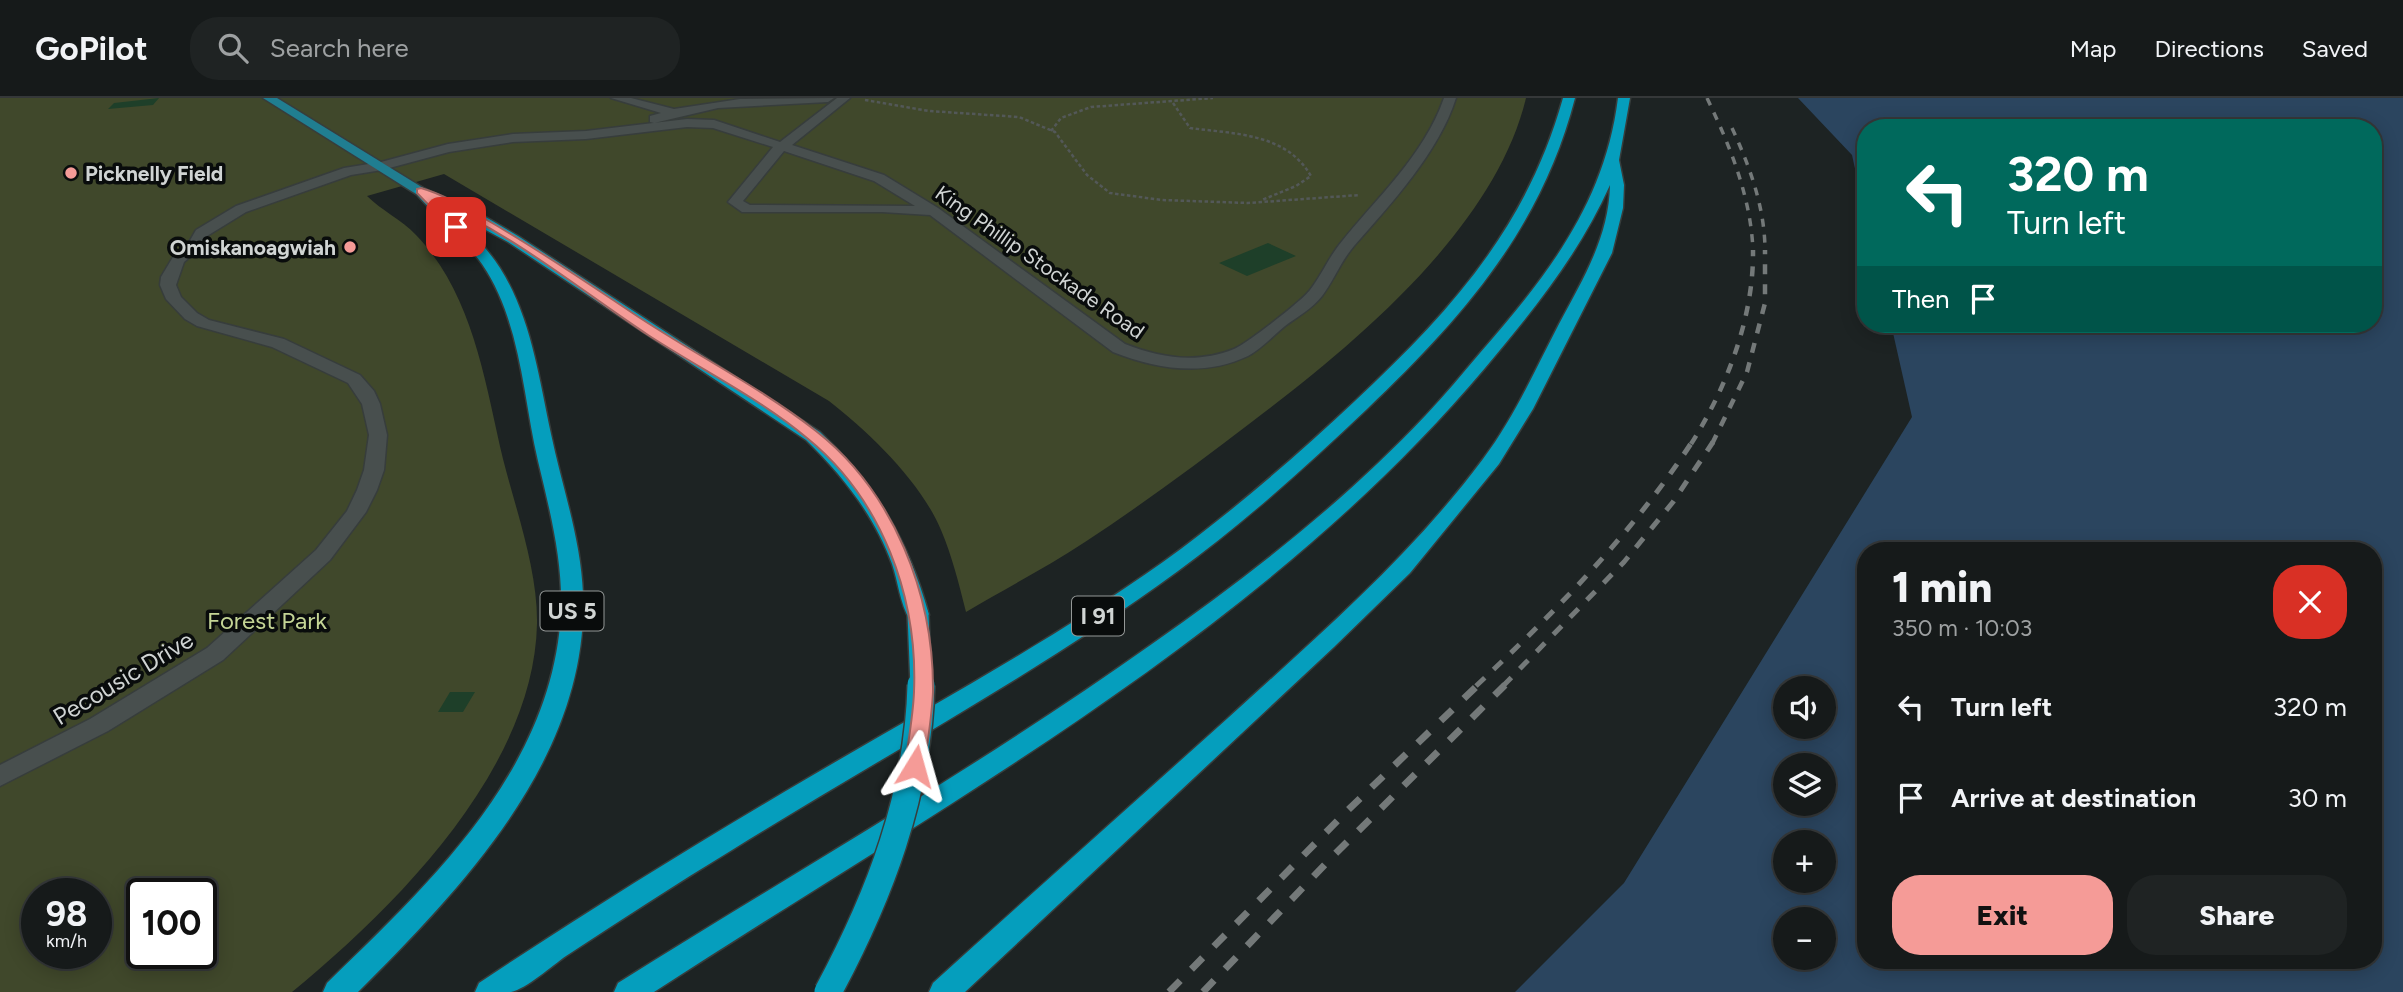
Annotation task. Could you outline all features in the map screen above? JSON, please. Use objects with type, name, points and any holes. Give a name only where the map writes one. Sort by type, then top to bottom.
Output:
[{"type":"highway","name":"I 91","points":[[490,992],[678,868],[1078,629],[1168,568],[1233,517],[1360,406],[1446,318],[1479,279],[1525,210],[1542,179],[1555,150],[1569,98]]},
{"type":"highway","name":"I 91","points":[[629,992],[1132,669],[1223,605],[1301,541],[1423,430],[1483,364],[1536,296],[1570,246],[1602,190],[1620,132],[1623,98]]},
{"type":"highway","points":[[944,992],[1326,642],[1402,568],[1472,487],[1524,409],[1604,253],[1611,234],[1618,195],[1613,160]]},
{"type":"highway","name":"US 5","points":[[421,191],[453,205],[513,239],[813,436],[848,469],[873,503],[898,551],[918,615],[923,692],[918,750],[895,848],[864,925],[828,992]]},
{"type":"highway","name":"US 5","points":[[338,992],[436,891],[511,793],[529,763],[555,706],[571,633],[572,591],[563,531],[510,305],[492,266],[421,191]]},
{"type":"main road","name":"US 5","points":[[269,98],[421,191]]},
{"type":"street","name":"King Phillip Stockade Road","points":[[617,98],[672,112]]},
{"type":"street","name":"King Phillip Stockade Road","points":[[616,132],[672,112],[713,104],[828,98]]},
{"type":"street","points":[[844,98],[775,152],[735,202],[747,209],[882,208],[933,211]]},
{"type":"street","name":"King Phillip Stockade Road","points":[[382,166],[481,142],[714,124],[879,178],[933,211],[1119,348],[1147,359],[1182,364],[1225,358],[1242,352],[1315,295],[1344,248],[1392,193],[1437,128],[1450,98]]},
{"type":"street","name":"Pecousic Drive","points":[[0,776],[108,719],[215,654],[323,555],[356,512],[374,470],[378,435],[365,391],[354,379],[278,343],[203,323],[181,308],[170,292],[169,277],[178,260],[194,246],[224,233],[274,205],[362,177],[382,166]]},
{"type":"path","points":[[1051,131],[1061,118],[1079,109],[1111,104],[1172,103],[1213,98]]},
{"type":"path","points":[[864,100],[929,111],[1019,117],[1051,131],[1072,153],[1087,175],[1110,192],[1162,200],[1256,202],[1392,193]]},
{"type":"path","points":[[1172,103],[1190,128],[1277,143],[1292,151],[1307,165],[1311,176],[1296,186],[1256,202]]},
{"type":"green space","name":"Forest Park","points":[[0,98],[1526,98],[1510,146],[1485,192],[1453,237],[1376,319],[1293,390],[1149,498],[1071,551],[966,612],[945,540],[921,494],[893,459],[861,427],[829,401],[444,174],[367,196],[416,235],[435,258],[464,312],[483,370],[525,541],[534,583],[537,624],[530,678],[512,730],[486,781],[453,830],[415,876],[333,957],[292,992],[0,992]]},
{"type":"water","points":[[1798,98],[2403,98],[2403,992],[1515,992],[1624,883],[1912,417],[1893,333],[2382,333],[2382,119],[1857,119],[1857,178],[1852,155]]},
{"type":"building","points":[[159,98],[153,105],[108,109],[114,103]]},
{"type":"building","points":[[1268,243],[1296,256],[1247,276],[1219,263]]},
{"type":"building","points":[[450,692],[475,692],[463,712],[438,712]]},
{"type":"railway","points":[[1707,98],[1738,172],[1748,211],[1753,251]]},
{"type":"railway","points":[[1732,128],[1755,188],[1765,251]]},
{"type":"railway","points":[[1691,444],[1716,399],[1736,351],[1749,301],[1753,251]]},
{"type":"railway","points":[[1713,442],[1747,372],[1765,303],[1765,251]]},
{"type":"railway","points":[[1476,686],[1592,570],[1644,508],[1692,442]]},
{"type":"railway","points":[[1503,686],[1624,562],[1673,502],[1713,442]]},
{"type":"railway","points":[[1169,992],[1348,810],[1478,685]]},
{"type":"railway","points":[[1203,992],[1334,855],[1505,685]]},
{"type":"place","name":"Picknelly Field","points":[[71,173]]},
{"type":"place","name":"Omiskanoagwiah","points":[[350,247]]},
{"type":"route","points":[[456,227],[421,191],[453,205],[513,239],[654,333],[791,419],[833,453],[848,469],[873,503],[890,534],[905,570],[918,615],[923,692],[915,766]]}]
